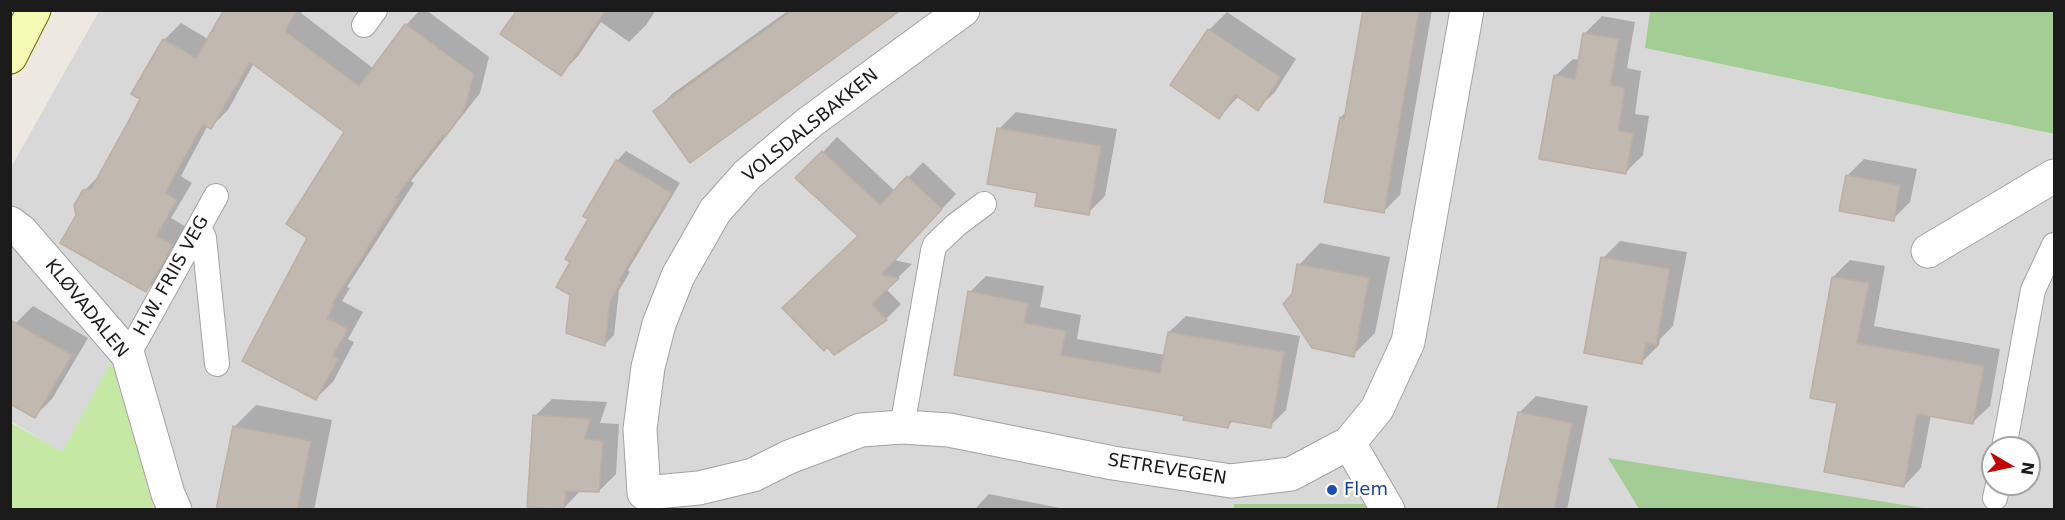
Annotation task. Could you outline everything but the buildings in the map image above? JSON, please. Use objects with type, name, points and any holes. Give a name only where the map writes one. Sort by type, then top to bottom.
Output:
[{"type":"main road","points":[[10,57],[34,10]]},
{"type":"street","name":"VOLSDALSBAKKEN","points":[[645,501],[640,429],[648,367],[656,335],[678,276],[715,211],[747,175],[810,122],[963,10]]},
{"type":"street","name":"SETREVEGEN","points":[[645,501],[753,475],[789,457],[861,430],[902,427],[949,430],[1113,463],[1231,481],[1291,474],[1349,443],[1377,409],[1408,342],[1467,10]]},
{"type":"street","points":[[1928,251],[2055,176]]},
{"type":"street","name":"KLØVADALEN","points":[[10,223],[21,231],[128,356],[168,494],[175,510]]},
{"type":"street","points":[[1349,443],[1388,510]]},
{"type":"lane","name":"H.W. FRIIS VEG","points":[[128,356],[216,196]]},
{"type":"lane","points":[[902,427],[935,245],[956,225],[984,204]]},
{"type":"lane","points":[[199,227],[204,238],[217,364]]},
{"type":"lane","points":[[2006,436],[2033,290],[2055,245]]},
{"type":"shaded area","points":[[99,11],[1650,11],[1645,48],[2054,134],[2054,509],[1930,509],[1609,459],[1639,509],[1368,510],[1364,504],[1234,504],[1234,510],[157,509],[111,362],[62,453],[11,421],[10,169]]},
{"type":"green space","points":[[1650,11],[2054,11],[2054,134],[1645,48]]},
{"type":"green space","points":[[111,361],[157,509],[11,509],[10,422],[62,452]]},
{"type":"green space","points":[[1608,458],[1930,509],[1639,509]]},
{"type":"green space","points":[[1234,504],[1364,504],[1368,509],[1234,510]]},
{"type":"place","name":"Flem","points":[[1332,490]]}]
